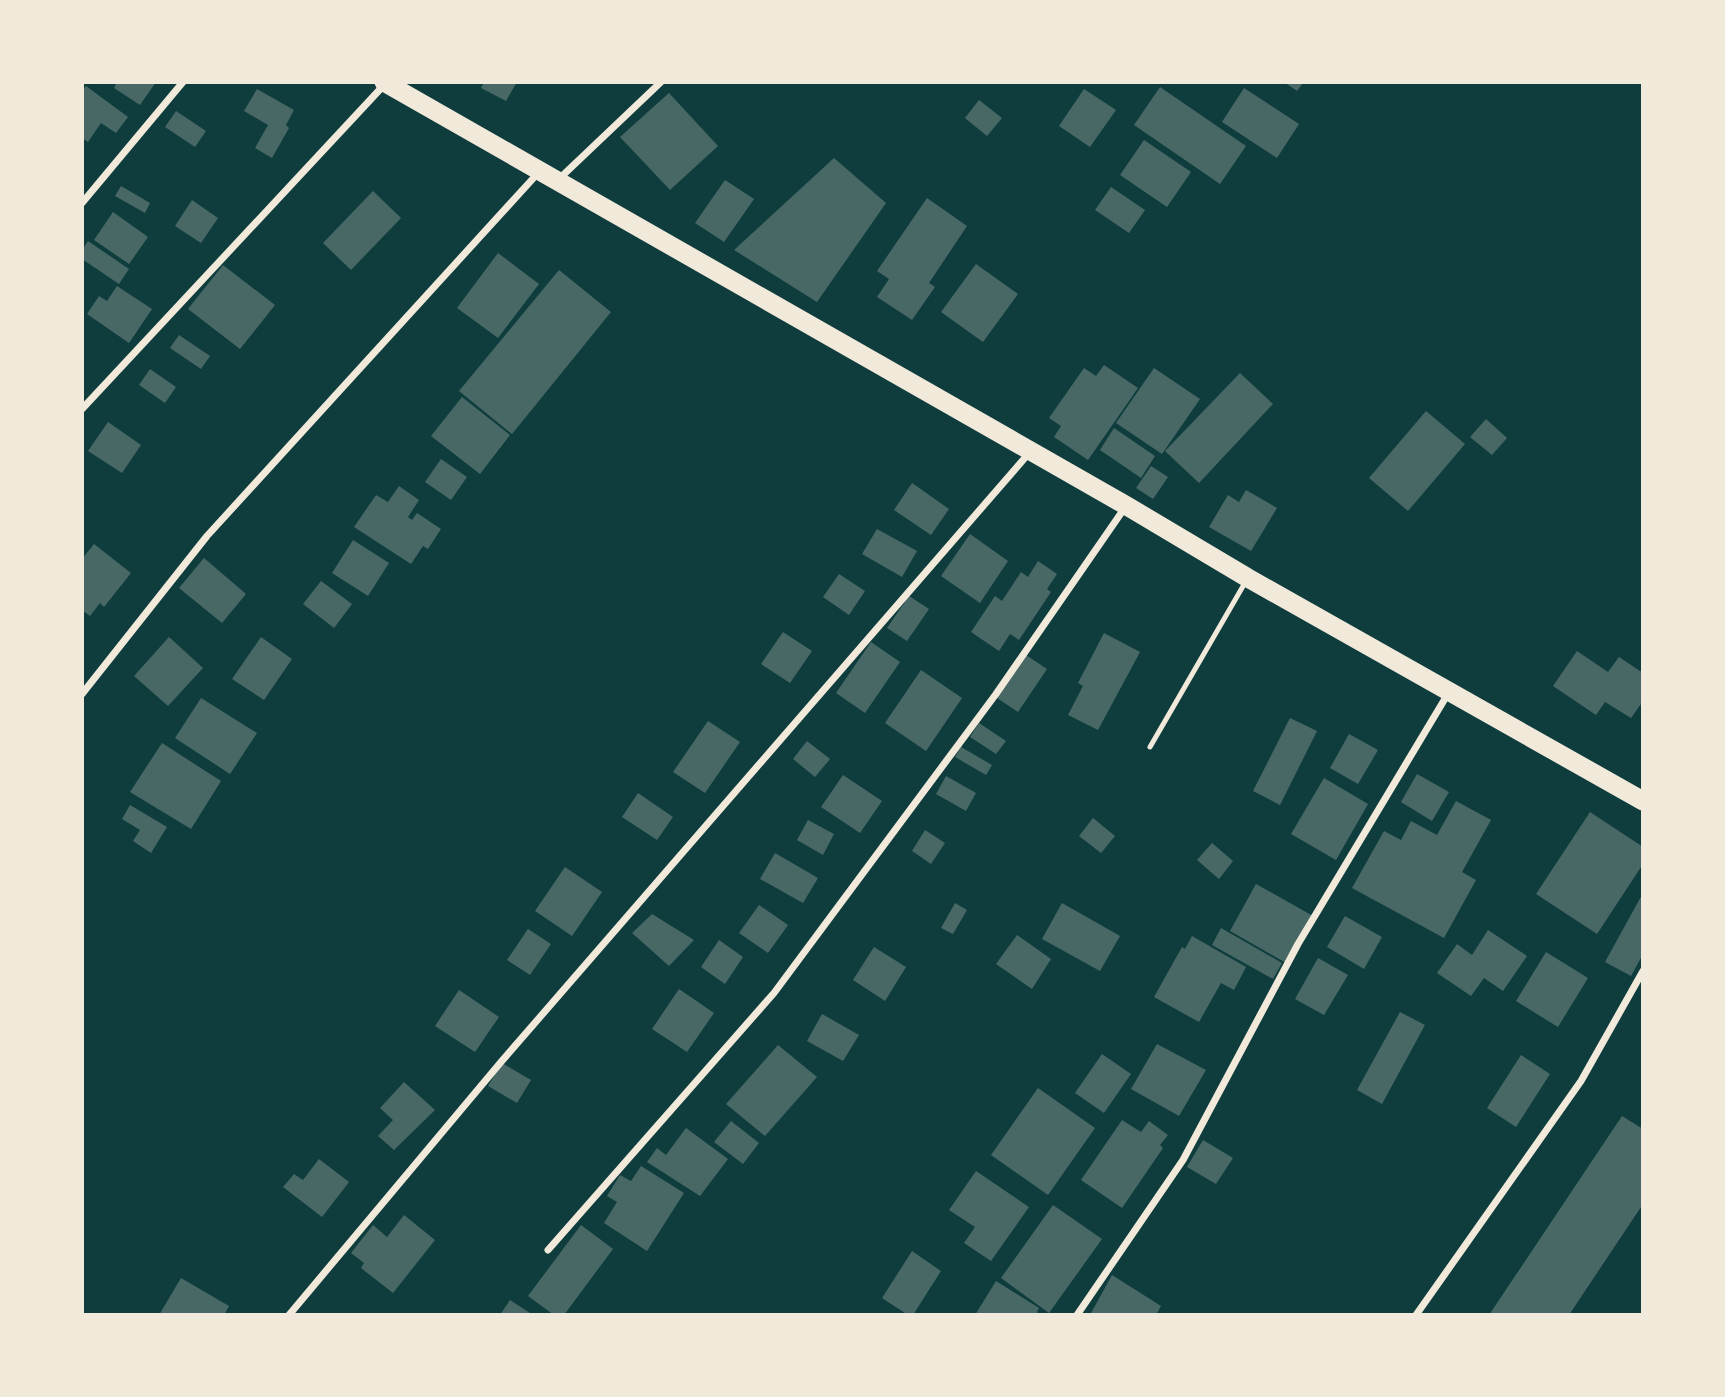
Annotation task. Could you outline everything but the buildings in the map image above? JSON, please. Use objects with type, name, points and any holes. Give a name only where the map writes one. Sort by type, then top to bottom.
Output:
[{"type":"highway","points":[[385,83],[1127,506],[1248,579],[1643,801]]},
{"type":"street","points":[[82,203],[183,82]]},
{"type":"street","points":[[82,694],[207,536],[547,177],[661,82]]},
{"type":"street","points":[[82,409],[385,83]]},
{"type":"street","points":[[289,1315],[501,1062],[1030,452]]},
{"type":"street","points":[[548,1250],[774,993],[996,694],[1127,506]]},
{"type":"street","points":[[1077,1315],[1183,1160],[1298,944],[1450,692]]},
{"type":"street","points":[[1416,1315],[1581,1081],[1643,971]]},
{"type":"lane","points":[[1150,747],[1248,579]]}]
